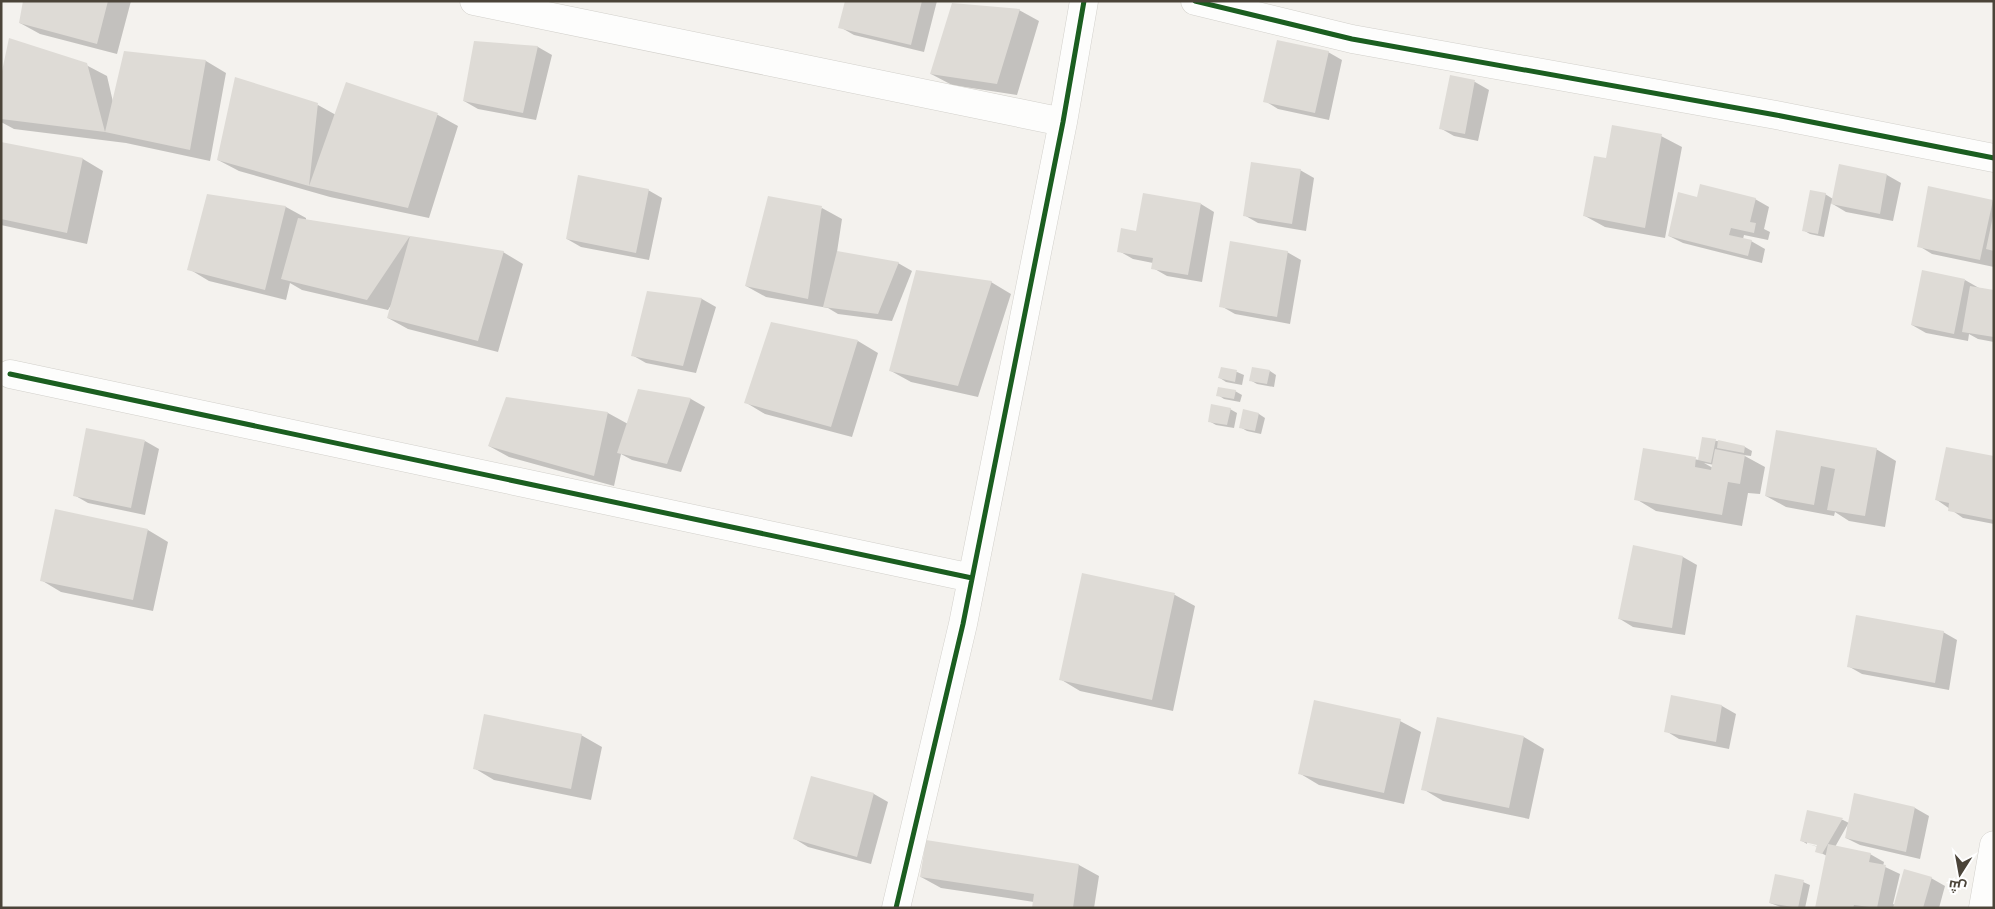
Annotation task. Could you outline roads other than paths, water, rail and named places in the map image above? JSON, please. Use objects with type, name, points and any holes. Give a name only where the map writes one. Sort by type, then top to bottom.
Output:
[{"type":"street","points":[[474,1],[1063,122]]},
{"type":"street","points":[[896,908],[972,578],[1063,122],[1084,1]]},
{"type":"street","points":[[1195,1],[1352,38],[1786,117],[1994,158]]},
{"type":"street","points":[[10,374],[972,578]]},
{"type":"street","points":[[1983,908],[1994,845]]}]
